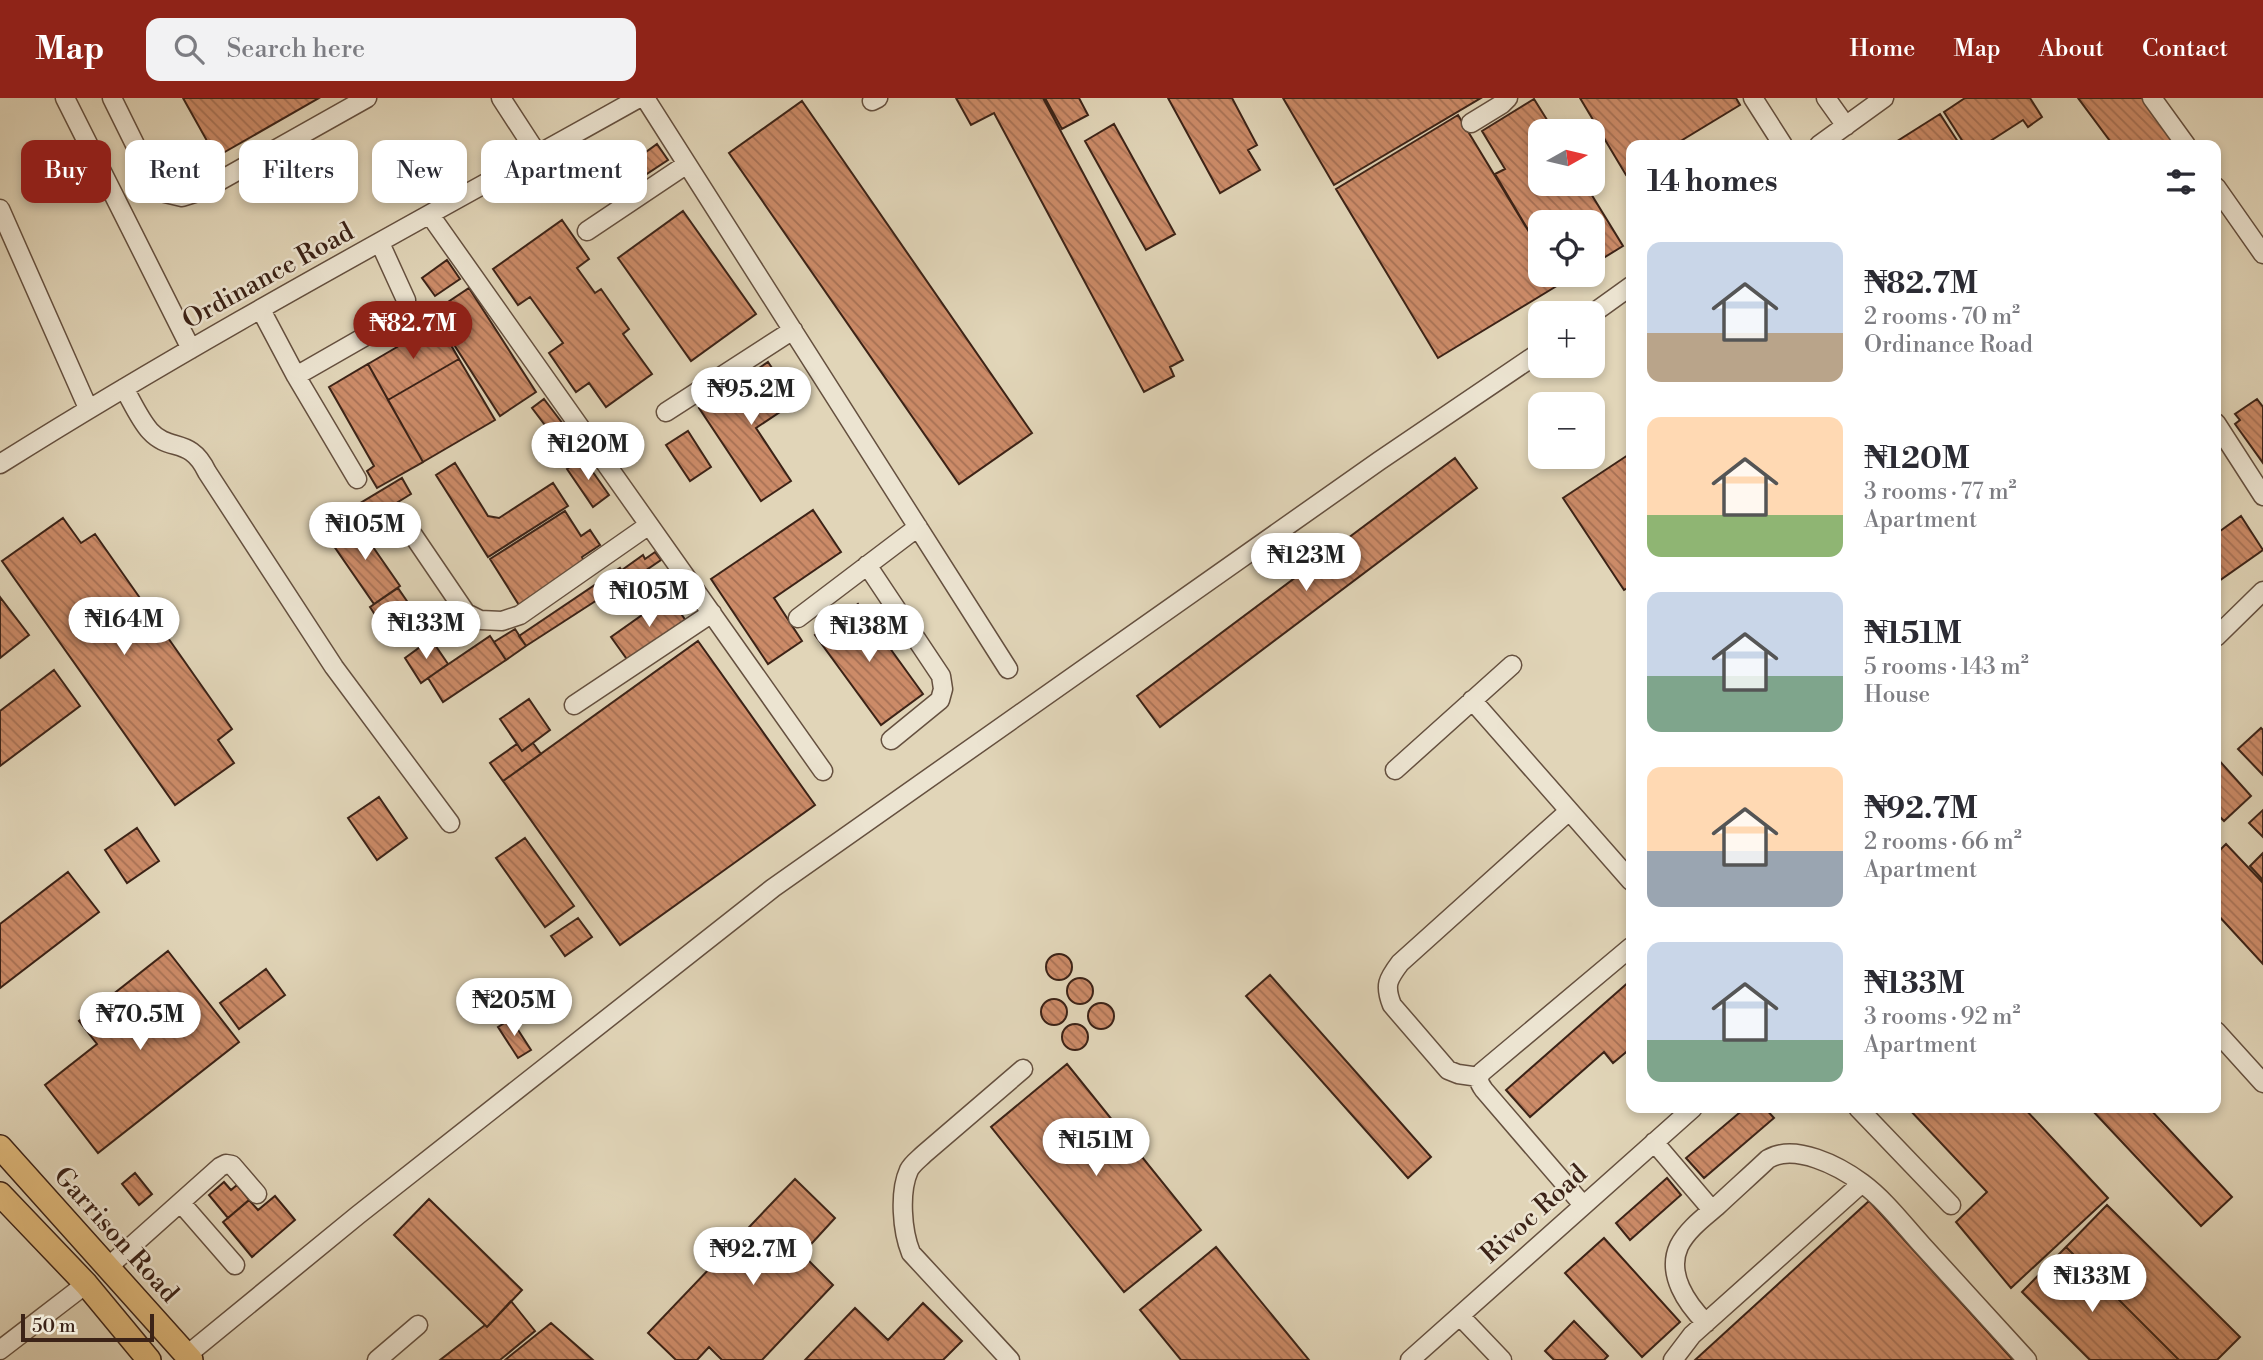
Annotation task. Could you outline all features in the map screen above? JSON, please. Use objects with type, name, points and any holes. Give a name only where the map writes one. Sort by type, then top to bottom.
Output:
[{"type":"main road","name":"Garrison Road","points":[[0,1147],[189,1357]]},
{"type":"main road","points":[[0,1194],[86,1284],[149,1360]]},
{"type":"street","points":[[65,98],[191,349]]},
{"type":"street","points":[[112,98],[153,181],[165,193],[182,197],[215,184],[366,98]]},
{"type":"street","points":[[501,98],[528,140]]},
{"type":"street","name":"Ordinance Road","points":[[565,140],[639,98]]},
{"type":"street","points":[[645,98],[1008,669]]},
{"type":"street","points":[[1471,123],[1508,98]]},
{"type":"street","points":[[1753,98],[1780,140]]},
{"type":"street","points":[[1826,98],[1846,126]]},
{"type":"street","points":[[1826,140],[1884,98]]},
{"type":"street","points":[[2152,98],[2182,140]]},
{"type":"street","points":[[587,231],[687,164]]},
{"type":"street","name":"Ordinance Road","points":[[0,464],[88,408],[481,187]]},
{"type":"street","points":[[2221,194],[2263,254]]},
{"type":"street","points":[[0,209],[88,408]]},
{"type":"street","points":[[430,215],[824,771]]},
{"type":"street","points":[[296,376],[406,313],[406,300],[380,243]]},
{"type":"street","points":[[1605,305],[1626,290]]},
{"type":"street","points":[[261,310],[296,376],[357,479]]},
{"type":"street","points":[[666,412],[793,330]]},
{"type":"street","points":[[189,1357],[358,1215],[773,888],[1379,461],[1528,360]]},
{"type":"street","points":[[124,388],[150,431],[161,439],[191,450],[200,458],[334,667],[450,823]]},
{"type":"street","points":[[2221,431],[2263,496]]},
{"type":"street","points":[[413,535],[466,613],[480,620],[502,621],[520,615],[649,525]]},
{"type":"street","points":[[798,618],[918,527]]},
{"type":"street","points":[[867,565],[941,676],[943,689],[940,701],[891,740]]},
{"type":"street","points":[[2221,632],[2261,596]]},
{"type":"street","points":[[574,705],[712,613]]},
{"type":"street","points":[[1395,770],[1512,666]]},
{"type":"street","points":[[1472,700],[1626,875]]},
{"type":"street","points":[[1479,1077],[1448,1070],[1392,1005],[1387,993],[1389,977],[1400,963],[1569,811]]},
{"type":"street","points":[[1583,1205],[1484,1090],[1479,1083],[1479,1077],[1626,951]]},
{"type":"street","points":[[2221,1037],[2263,1083]]},
{"type":"street","points":[[1010,1360],[911,1253],[904,1235],[904,1186],[910,1168],[924,1154],[1023,1069]]},
{"type":"street","name":"Rivoc Road","points":[[1410,1360],[1687,1113]]},
{"type":"street","points":[[1863,1113],[1951,1205]]},
{"type":"street","points":[[1654,1142],[1712,1210]]},
{"type":"street","points":[[1706,1323],[1688,1305],[1676,1274],[1675,1259],[1679,1245],[1692,1229],[1768,1159],[1775,1155],[1792,1154],[1821,1160],[1841,1169],[1877,1195],[2027,1360]]},
{"type":"street","points":[[107,1267],[226,1164],[232,1165],[257,1194]]},
{"type":"street","points":[[1673,1360],[1692,1335],[1862,1183]]},
{"type":"street","points":[[181,1203],[235,1265]]},
{"type":"street","points":[[0,1350],[86,1284]]},
{"type":"street","points":[[1460,1316],[1502,1360]]},
{"type":"street","points":[[377,1360],[418,1325]]},
{"type":"building","points":[[183,98],[319,98],[246,140],[239,140],[239,144],[225,152],[225,140],[206,140]]},
{"type":"building","points":[[956,98],[1043,98],[1183,360],[1170,367],[1174,376],[1144,392],[994,113],[971,125]]},
{"type":"building","points":[[1045,98],[1079,98],[1088,115],[1062,129]]},
{"type":"building","points":[[1168,98],[1232,98],[1257,145],[1248,150],[1260,170],[1220,193]]},
{"type":"building","points":[[1283,98],[1481,98],[1334,185]]},
{"type":"building","points":[[1580,98],[1736,98],[1740,105],[1682,140],[1626,140],[1626,175],[1605,140],[1605,119],[1593,119]]},
{"type":"building","points":[[1965,98],[2030,98],[2042,117],[2028,127],[2023,120],[1992,140],[1962,140],[1944,112]]},
{"type":"building","points":[[2078,98],[2142,98],[2173,140],[2109,140]]},
{"type":"building","points":[[1534,99],[1546,119],[1528,119],[1528,196],[1592,196],[1601,210],[1528,210],[1528,230],[1495,174],[1505,169],[1482,131]]},
{"type":"building","points":[[802,101],[1032,433],[959,484],[729,153]]},
{"type":"building","points":[[1940,114],[1957,140],[1899,140]]},
{"type":"building","points":[[1458,115],[1528,230],[1528,287],[1555,287],[1438,358],[1336,189]]},
{"type":"building","points":[[1114,124],[1175,234],[1146,250],[1085,141]]},
{"type":"building","points":[[657,144],[668,160],[647,174],[647,151]]},
{"type":"building","points":[[683,211],[756,314],[691,361],[618,258]]},
{"type":"building","points":[[1605,217],[1623,246],[1605,257]]},
{"type":"building","points":[[562,220],[589,259],[577,268],[595,293],[601,289],[629,329],[623,334],[652,374],[606,407],[589,383],[576,392],[549,353],[563,343],[530,297],[518,305],[493,269]]},
{"type":"building","points":[[447,260],[460,279],[435,296],[422,278]]},
{"type":"building","points":[[469,288],[536,392],[500,416],[433,312]]},
{"type":"building","points":[[438,323],[459,359],[388,400],[368,364]]},
{"type":"building","points":[[459,359],[495,420],[423,462],[388,400]]},
{"type":"building","points":[[768,362],[795,402],[756,428],[791,481],[761,501],[699,408]]},
{"type":"building","points":[[368,364],[423,462],[377,488],[367,471],[374,466],[329,387]]},
{"type":"building","points":[[544,399],[563,424],[551,433],[532,408]]},
{"type":"building","points":[[2257,399],[2263,407],[2263,463],[2235,424],[2240,420],[2235,414]]},
{"type":"building","points":[[688,431],[711,467],[690,481],[666,445]]},
{"type":"building","points":[[1626,456],[1626,589],[1624,590],[1563,498]]},
{"type":"building","points":[[583,458],[609,495],[593,507],[567,469]]},
{"type":"building","points":[[1455,458],[1477,488],[1160,727],[1137,696]]},
{"type":"building","points":[[455,463],[488,516],[499,518],[553,483],[568,506],[488,557],[436,475]]},
{"type":"building","points":[[402,478],[411,494],[364,523],[358,514],[352,518],[347,511]]},
{"type":"building","points":[[813,510],[841,552],[774,598],[802,641],[768,664],[711,579]]},
{"type":"building","points":[[565,511],[581,536],[590,530],[600,545],[582,557],[585,563],[519,605],[490,559]]},
{"type":"building","points":[[2241,516],[2263,550],[2221,579],[2221,530]]},
{"type":"building","points":[[63,518],[81,543],[95,534],[232,729],[218,740],[234,763],[175,805],[2,561]]},
{"type":"building","points":[[355,521],[400,586],[374,604],[329,539]]},
{"type":"building","points":[[655,552],[661,560],[628,580],[622,570],[643,555],[645,559]]},
{"type":"building","points":[[620,568],[628,580],[526,646],[519,636]]},
{"type":"building","points":[[398,588],[411,607],[383,627],[370,607]]},
{"type":"building","points":[[669,596],[686,621],[629,662],[611,637]]},
{"type":"building","points":[[0,597],[29,635],[0,658]]},
{"type":"building","points":[[858,604],[923,694],[881,725],[815,635]]},
{"type":"building","points":[[515,629],[526,646],[506,660],[494,642]]},
{"type":"building","points":[[490,636],[506,660],[443,702],[428,678]]},
{"type":"building","points":[[431,639],[448,664],[421,683],[405,658]]},
{"type":"building","points":[[698,641],[815,805],[620,945],[503,781]]},
{"type":"building","points":[[54,670],[80,706],[0,766],[0,711]]},
{"type":"building","points":[[529,699],[550,730],[522,751],[500,719]]},
{"type":"building","points":[[2261,728],[2263,730],[2263,775],[2238,749]]},
{"type":"building","points":[[533,743],[541,754],[503,781],[490,763],[517,744],[522,751]]},
{"type":"building","points":[[2221,763],[2251,796],[2224,821],[2221,818]]},
{"type":"building","points":[[379,797],[407,838],[377,860],[348,818]]},
{"type":"building","points":[[2263,810],[2263,837],[2249,823]]},
{"type":"building","points":[[137,828],[159,861],[127,883],[105,850]]},
{"type":"building","points":[[525,838],[574,906],[545,927],[496,858]]},
{"type":"building","points":[[2226,844],[2263,883],[2263,964],[2221,918],[2221,849]]},
{"type":"building","points":[[2263,853],[2263,880],[2250,866]]},
{"type":"building","points":[[68,872],[99,912],[0,988],[0,924]]},
{"type":"building","points":[[578,918],[592,937],[565,956],[551,936]]},
{"type":"building","points":[[168,951],[239,1042],[98,1153],[45,1085],[97,1044],[79,1021]]},
{"type":"building","points":[[1059,954],[1068,958],[1072,967],[1068,976],[1059,980],[1050,976],[1046,967],[1050,958]]},
{"type":"building","points":[[266,969],[285,995],[239,1029],[220,1003]]},
{"type":"building","points":[[1270,975],[1431,1157],[1408,1178],[1246,996]]},
{"type":"building","points":[[1080,978],[1089,982],[1093,991],[1089,1000],[1080,1004],[1071,1000],[1067,991],[1071,982]]},
{"type":"building","points":[[1626,984],[1626,1052],[1613,1063],[1604,1052],[1530,1117],[1506,1090]]},
{"type":"building","points":[[1054,999],[1063,1003],[1067,1012],[1063,1021],[1054,1025],[1045,1021],[1041,1012],[1045,1003]]},
{"type":"building","points":[[1101,1003],[1110,1007],[1114,1016],[1110,1025],[1101,1029],[1092,1025],[1088,1016],[1092,1007]]},
{"type":"building","points":[[511,1019],[531,1050],[518,1058],[498,1027]]},
{"type":"building","points":[[1075,1024],[1084,1028],[1088,1037],[1084,1046],[1075,1050],[1066,1046],[1062,1037],[1066,1028]]},
{"type":"building","points":[[1067,1064],[1201,1230],[1124,1292],[991,1127]]},
{"type":"building","points":[[1739,1113],[1770,1113],[1774,1118],[1704,1178],[1686,1158]]},
{"type":"building","points":[[1913,1113],[2029,1113],[2108,1198],[2011,1288],[1956,1222],[1987,1192]]},
{"type":"building","points":[[2095,1113],[2154,1113],[2232,1197],[2201,1226]]},
{"type":"building","points":[[135,1173],[152,1194],[139,1205],[122,1184]]},
{"type":"building","points":[[1667,1178],[1681,1195],[1630,1240],[1616,1223]]},
{"type":"building","points":[[795,1179],[835,1218],[802,1254],[833,1285],[762,1360],[722,1360],[709,1347],[697,1360],[676,1360],[648,1333]]},
{"type":"building","points":[[224,1182],[231,1190],[237,1185],[249,1200],[228,1218],[209,1195]]},
{"type":"building","points":[[275,1196],[295,1220],[252,1257],[223,1222],[249,1200],[258,1210]]},
{"type":"building","points":[[429,1199],[522,1290],[487,1327],[394,1235]]},
{"type":"building","points":[[1869,1201],[2013,1360],[1695,1360]]},
{"type":"building","points":[[2107,1205],[2240,1337],[2217,1360],[2179,1360],[2066,1247]]},
{"type":"building","points":[[1604,1238],[1680,1322],[1642,1357],[1565,1273]]},
{"type":"building","points":[[1216,1247],[1309,1360],[1181,1360],[1140,1310]]},
{"type":"building","points":[[2066,1247],[2179,1360],[2090,1360],[2022,1292]]},
{"type":"building","points":[[511,1301],[535,1331],[500,1360],[440,1360],[485,1325],[487,1327]]},
{"type":"building","points":[[923,1303],[962,1341],[943,1360],[805,1360],[855,1308],[888,1340]]},
{"type":"building","points":[[1574,1321],[1608,1356],[1604,1360],[1554,1360],[1545,1351]]},
{"type":"building","points":[[551,1323],[593,1360],[505,1360]]}]
